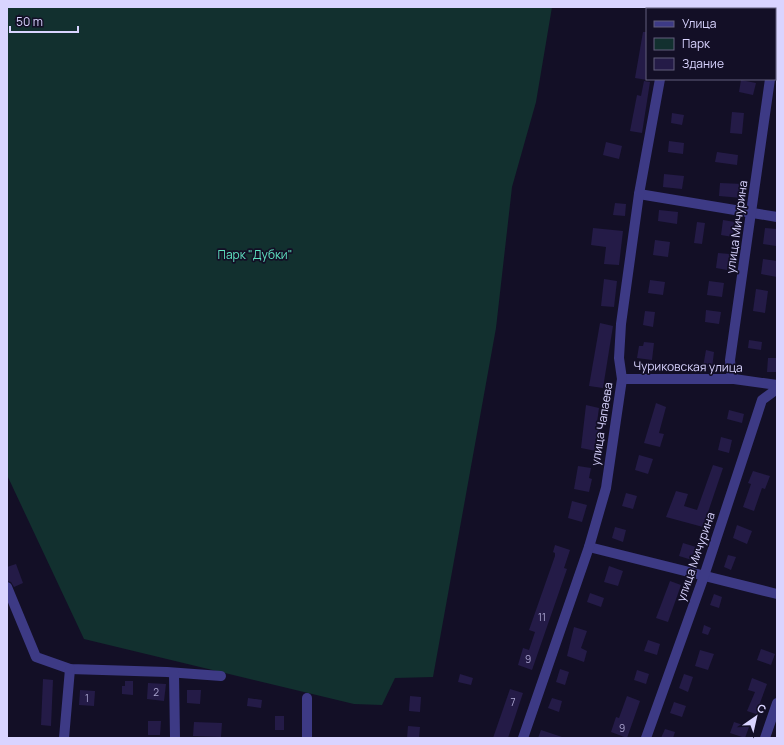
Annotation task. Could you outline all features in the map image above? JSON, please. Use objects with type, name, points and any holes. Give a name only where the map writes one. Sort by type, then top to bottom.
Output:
[{"type":"street","name":"улица Чапаева","points":[[523,738],[589,547],[606,488],[622,379],[619,358],[621,324],[639,194],[660,80]]},
{"type":"street","name":"улица Мичурина","points":[[734,379],[731,372],[730,360],[770,80]]},
{"type":"street","points":[[639,194],[777,216]]},
{"type":"street","name":"Чуриковская улица","points":[[622,379],[734,379],[777,385]]},
{"type":"street","name":"улица Мичурина","points":[[646,738],[704,576],[762,400],[777,389]]},
{"type":"street","points":[[589,547],[777,594]]},
{"type":"street","points":[[7,587],[36,658],[70,669],[174,672],[221,676]]},
{"type":"street","points":[[64,738],[70,669]]},
{"type":"street","points":[[174,672],[175,738]]},
{"type":"street","points":[[307,698],[307,738]]},
{"type":"street","points":[[765,738],[777,703]]},
{"type":"green space","name":"Парк \"Дубки\"","points":[[7,7],[552,7],[536,102],[512,187],[496,328],[433,677],[395,678],[382,705],[354,704],[84,639],[7,475]]},
{"type":"building","points":[[643,32],[646,32],[646,80],[635,78]]},
{"type":"building","points":[[741,80],[756,83],[753,95],[739,92]]},
{"type":"building","points":[[644,81],[650,82],[642,133],[630,131],[637,95],[641,96]]},
{"type":"building","points":[[732,112],[744,113],[742,134],[730,133]]},
{"type":"building","points":[[672,113],[684,115],[682,125],[671,123]]},
{"type":"building","points":[[669,141],[684,143],[683,154],[668,152]]},
{"type":"building","points":[[606,142],[622,146],[619,159],[603,155]]},
{"type":"building","points":[[717,152],[738,155],[737,165],[715,162]]},
{"type":"building","points":[[664,174],[684,176],[682,189],[663,187]]},
{"type":"building","points":[[720,183],[743,184],[742,198],[719,196]]},
{"type":"building","points":[[615,203],[626,204],[625,216],[613,215]]},
{"type":"building","points":[[659,210],[678,212],[677,224],[658,221]]},
{"type":"building","points":[[723,220],[735,222],[733,237],[721,235]]},
{"type":"building","points":[[697,222],[705,223],[702,244],[694,243]]},
{"type":"building","points":[[593,228],[623,231],[619,265],[604,264],[606,247],[591,245]]},
{"type":"building","points":[[765,228],[777,229],[776,246],[763,244]]},
{"type":"building","points":[[655,240],[670,242],[668,257],[653,255]]},
{"type":"building","points":[[718,253],[730,254],[727,270],[716,268]]},
{"type":"building","points":[[763,259],[777,261],[777,277],[761,274]]},
{"type":"building","points":[[604,279],[617,281],[614,307],[601,306]]},
{"type":"building","points":[[650,280],[665,282],[663,295],[648,293]]},
{"type":"building","points":[[709,281],[724,283],[722,297],[707,295]]},
{"type":"building","points":[[756,289],[768,291],[765,313],[753,311]]},
{"type":"building","points":[[706,310],[721,312],[719,324],[705,322]]},
{"type":"building","points":[[645,311],[655,312],[653,327],[643,325]]},
{"type":"building","points":[[600,323],[613,326],[603,388],[589,386]]},
{"type":"building","points":[[749,340],[762,342],[761,350],[748,348]]},
{"type":"building","points":[[644,342],[654,343],[652,360],[637,358],[639,346],[643,346]]},
{"type":"building","points":[[706,350],[714,352],[712,368],[703,367]]},
{"type":"building","points":[[768,358],[777,358],[777,372],[767,372]]},
{"type":"building","points":[[656,403],[666,407],[659,433],[664,434],[660,447],[644,443]]},
{"type":"building","points":[[586,405],[599,408],[596,429],[599,429],[596,451],[581,448]]},
{"type":"building","points":[[729,410],[744,414],[742,423],[727,419]]},
{"type":"building","points":[[721,437],[732,440],[729,453],[718,450]]},
{"type":"building","points":[[639,455],[653,459],[648,474],[635,470]]},
{"type":"building","points":[[713,465],[723,468],[703,527],[666,517],[676,491],[688,494],[684,506],[697,510]]},
{"type":"building","points":[[578,466],[591,468],[589,478],[592,479],[589,492],[574,489]]},
{"type":"building","points":[[753,471],[770,476],[765,489],[762,488],[754,511],[743,507],[751,484],[748,483]]},
{"type":"building","points":[[626,493],[637,496],[633,509],[622,506]]},
{"type":"building","points":[[572,501],[587,505],[582,522],[568,518]]},
{"type":"building","points":[[737,525],[752,531],[747,544],[733,538]]},
{"type":"building","points":[[615,527],[626,530],[623,542],[612,538]]},
{"type":"building","points":[[683,543],[696,547],[692,560],[679,556]]},
{"type":"building","points":[[555,545],[570,550],[564,568],[567,569],[532,670],[518,665],[523,648],[529,650],[535,632],[529,630],[555,556],[555,553],[553,552]]},
{"type":"building","points":[[728,555],[736,557],[731,570],[724,567]]},
{"type":"building","points":[[16,564],[23,583],[14,587],[11,582],[7,581],[7,567]]},
{"type":"building","points":[[609,566],[623,571],[618,586],[604,582]]},
{"type":"building","points":[[670,581],[681,585],[668,622],[656,618]]},
{"type":"building","points":[[590,593],[604,598],[601,607],[587,602]]},
{"type":"building","points":[[714,594],[722,597],[719,608],[710,605]]},
{"type":"building","points":[[704,625],[711,628],[708,635],[702,633]]},
{"type":"building","points":[[574,627],[587,631],[581,648],[587,651],[584,662],[567,656]]},
{"type":"building","points":[[648,640],[660,644],[657,655],[644,651]]},
{"type":"building","points":[[761,649],[775,654],[771,665],[757,660]]},
{"type":"building","points":[[700,650],[714,654],[708,670],[695,666]]},
{"type":"building","points":[[560,669],[569,672],[565,685],[556,682]]},
{"type":"building","points":[[637,670],[649,674],[646,684],[634,680]]},
{"type":"building","points":[[460,674],[473,678],[471,685],[458,682]]},
{"type":"building","points":[[684,674],[693,677],[688,692],[679,688]]},
{"type":"building","points":[[752,678],[767,684],[760,703],[763,704],[759,715],[747,711],[755,692],[748,690]]},
{"type":"building","points":[[43,679],[53,680],[51,726],[41,725]]},
{"type":"building","points":[[125,681],[133,681],[133,695],[122,694],[122,686],[125,686]]},
{"type":"building","points":[[148,683],[166,684],[164,701],[147,699]]},
{"type":"building","points":[[510,689],[523,693],[508,738],[493,738]]},
{"type":"building","points":[[80,690],[95,691],[94,706],[79,705]]},
{"type":"building","points":[[187,690],[201,690],[200,704],[187,703]]},
{"type":"building","points":[[410,696],[421,697],[420,712],[409,711]]},
{"type":"building","points":[[627,696],[640,701],[627,738],[611,732],[616,717],[619,718]]},
{"type":"building","points":[[248,698],[262,700],[261,708],[247,706]]},
{"type":"building","points":[[552,698],[562,701],[559,712],[548,708]]},
{"type":"building","points":[[674,702],[686,706],[682,717],[670,713]]},
{"type":"building","points":[[275,716],[284,716],[284,730],[275,730]]},
{"type":"building","points":[[148,721],[161,721],[160,735],[148,735]]},
{"type":"building","points":[[194,722],[222,723],[221,737],[193,736]]},
{"type":"building","points":[[734,722],[749,727],[745,738],[730,733]]},
{"type":"building","points":[[408,726],[420,727],[419,738],[407,738]]},
{"type":"building","points":[[665,729],[675,732],[673,738],[661,738]]},
{"type":"building","points":[[541,730],[562,737],[562,738],[538,738]]}]
